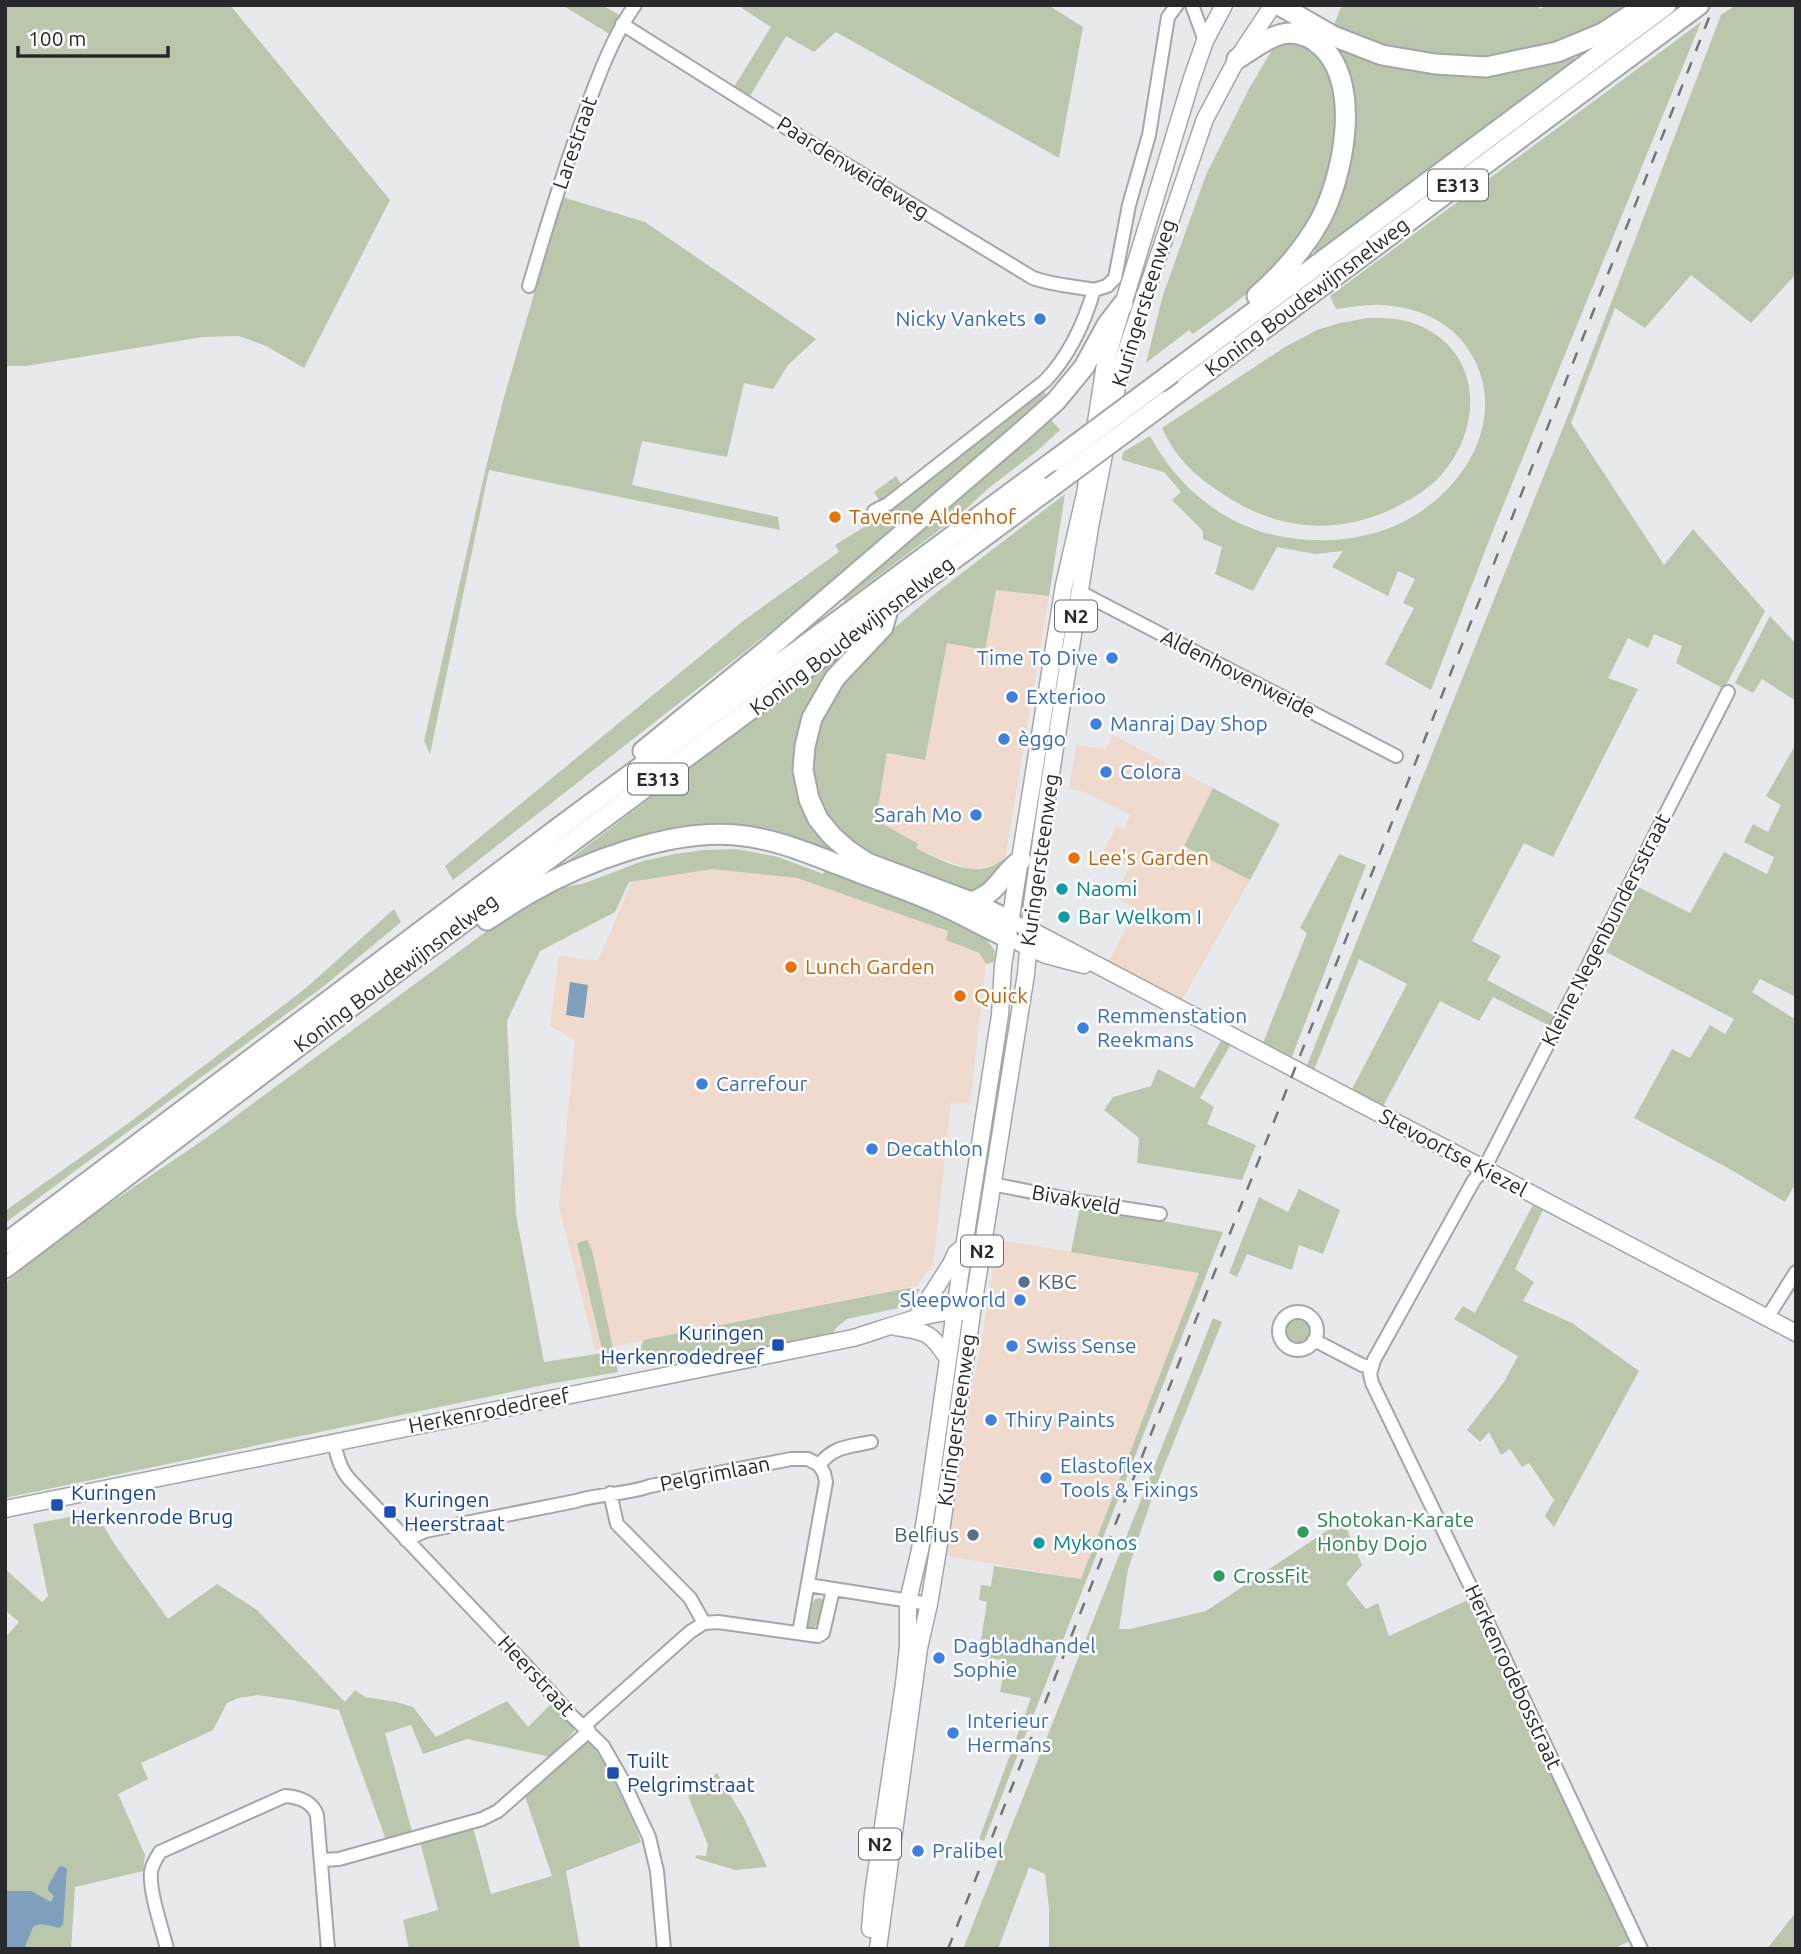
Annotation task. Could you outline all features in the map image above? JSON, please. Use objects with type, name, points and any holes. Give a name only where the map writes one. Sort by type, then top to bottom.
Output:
[{"type":"highway","points":[[1279,5],[1333,36],[1382,55],[1435,64],[1486,67],[1557,52],[1604,33],[1646,5]]},
{"type":"highway","points":[[1302,5],[1316,26]]},
{"type":"highway","name":"Koning Boudewijnsnelweg","points":[[5,1244],[1667,5]]},
{"type":"highway","name":"Koning Boudewijnsnelweg","points":[[5,1268],[427,950],[1693,10]]},
{"type":"highway","points":[[1237,59],[1272,37],[1288,33],[1304,35],[1317,42],[1330,55],[1339,71],[1345,109],[1341,161],[1320,220],[1294,259],[1249,303],[1239,322]]},
{"type":"highway","points":[[581,812],[589,795],[768,649],[1055,401],[1084,366],[1107,325],[1123,304]]},
{"type":"highway","points":[[888,609],[883,627],[835,678],[812,718],[803,770],[809,799],[818,819],[832,836],[867,863],[971,902],[1017,929]]},
{"type":"highway","points":[[427,950],[457,939],[528,894],[570,873],[635,848],[698,836],[734,835],[765,839],[804,851],[937,903],[1017,929]]},
{"type":"highway","points":[[971,902],[985,898],[995,890],[1009,869],[1021,860]]},
{"type":"main road","name":"Kuringersteenweg","points":[[1017,929],[1021,860],[1064,585],[1085,494],[1105,364],[1188,92],[1205,41],[1224,5]]},
{"type":"main road","name":"Kuringersteenweg","points":[[902,1742],[908,1601],[920,1550],[1000,1015],[1003,965],[1017,929],[1048,792],[1090,527],[1121,366],[1194,145],[1237,59],[1273,5]]},
{"type":"main road","name":"Stevoortse Kiezel","points":[[1017,929],[1028,948],[1110,972]]},
{"type":"main road","name":"Stevoortse Kiezel","points":[[1017,929],[1110,972],[1796,1333]]},
{"type":"main road","name":"Kuringersteenweg","points":[[902,1742],[929,1604],[1028,948]]},
{"type":"main road","points":[[915,1320],[956,1253],[964,1247]]},
{"type":"main road","name":"Herkenrodedreef","points":[[5,1509],[853,1338],[954,1311],[972,1313]]},
{"type":"main road","points":[[893,1326],[929,1335],[937,1341],[948,1359]]},
{"type":"main road","name":"N2","points":[[867,1949],[873,1894],[902,1742]]},
{"type":"main road","name":"N2","points":[[878,1949],[902,1742]]},
{"type":"street","name":"Larestraat","points":[[528,286],[564,170],[604,61],[622,24],[635,5]]},
{"type":"street","name":"Kuringersteenweg","points":[[874,511],[888,504],[1045,381],[1063,359],[1085,319],[1094,290],[1107,286],[1115,278],[1129,205],[1149,135],[1168,17],[1177,5]]},
{"type":"street","points":[[1192,5],[1205,41]]},
{"type":"street","name":"Paardenweideweg","points":[[622,24],[1033,278],[1045,283],[1094,290]]},
{"type":"street","name":"Aldenhovenweide","points":[[1080,592],[1396,756]]},
{"type":"street","name":"Kleine Negenbundersstraat","points":[[1484,1169],[1728,692]]},
{"type":"street","points":[[1314,1340],[1371,1368],[1474,1180],[1484,1169]]},
{"type":"street","name":"Bivakveld","points":[[992,1184],[1160,1214]]},
{"type":"street","points":[[1767,1318],[1796,1272]]},
{"type":"street","name":"Herkenrodebosstraat","points":[[1371,1368],[1372,1383],[1640,1949]]},
{"type":"street","name":"Heerstraat","points":[[334,1442],[337,1458],[345,1475],[603,1746],[617,1769],[649,1838],[657,1871],[663,1949]]},
{"type":"street","points":[[799,1633],[826,1482],[819,1465],[828,1453],[871,1442]]},
{"type":"street","name":"Pelgrimlaan","points":[[406,1540],[425,1531],[590,1496],[634,1492],[650,1486],[791,1459],[808,1459],[819,1465]]},
{"type":"street","points":[[610,1493],[617,1524],[690,1598],[704,1623]]},
{"type":"street","points":[[808,1585],[929,1604]]},
{"type":"street","points":[[322,1860],[339,1859],[482,1819],[498,1811],[690,1632],[704,1623],[718,1622],[818,1636],[823,1633],[833,1590]]},
{"type":"street","points":[[167,1949],[150,1876],[160,1852],[285,1796],[306,1801],[314,1807],[317,1815],[328,1949]]},
{"type":"shaded area","points":[[996,589],[1049,596],[1005,859],[988,867],[969,869],[915,847],[917,844],[876,819],[887,753],[925,760],[947,643]]},
{"type":"shaded area","points":[[1113,735],[1213,788],[1184,846],[1250,880],[1182,1000],[1109,961],[1136,909],[1114,897],[1129,868],[1102,854],[1117,826],[1124,829],[1130,815],[1085,792],[1069,789],[1076,745],[1106,749]]},
{"type":"shaded area","points":[[712,863],[798,872],[948,931],[946,940],[979,954],[986,964],[970,1104],[951,1102],[933,1265],[916,1286],[595,1350],[559,1207],[575,1040],[550,1026],[559,956],[598,961],[635,874]]},
{"type":"shaded area","points":[[998,1240],[1199,1272],[1081,1579],[947,1556]]},
{"type":"green space","points":[[5,5],[230,5],[390,200],[304,368],[266,346],[239,336],[203,337],[26,366],[5,366]]},
{"type":"green space","points":[[562,5],[602,5],[621,16],[611,35]]},
{"type":"green space","points":[[737,5],[1048,5],[1083,27],[1059,158],[836,32],[814,52],[786,36],[750,96],[734,87],[771,27]]},
{"type":"green space","points":[[1342,5],[1537,5],[1540,9],[1548,5],[1630,5],[1583,33],[1559,43],[1511,55],[1459,58],[1394,52],[1333,27]]},
{"type":"green space","points":[[1736,5],[1796,5],[1796,274],[1751,323],[1691,275],[1645,328],[1615,308],[1571,423],[1664,565],[1693,529],[1765,611],[1724,689],[1676,663],[1682,646],[1654,634],[1648,648],[1628,638],[1608,678],[1638,689],[1553,857],[1524,843],[1472,941],[1501,956],[1487,980],[1557,1017],[1552,1027],[1493,997],[1479,1021],[1440,1001],[1383,1106],[1351,1091],[1407,984],[1359,959],[1314,1070],[1307,1065],[1567,418],[1721,15]]},
{"type":"green space","points":[[1701,22],[1496,523],[1431,690],[1385,664],[1414,608],[1403,603],[1415,579],[1398,571],[1388,596],[1332,567],[1343,551],[1315,554],[1277,547],[1253,591],[1215,574],[1222,547],[1203,539],[1203,531],[1172,500],[1181,492],[1164,472],[1122,460],[1123,452],[1150,436],[1175,472],[1206,503],[1243,525],[1285,537],[1335,540],[1360,537],[1412,517],[1436,500],[1457,478],[1473,453],[1483,426],[1485,398],[1479,370],[1463,342],[1446,326],[1427,315],[1406,308],[1383,305],[1336,309],[1330,296]]},
{"type":"green space","points":[[1297,39],[1306,44],[1322,62],[1331,81],[1336,102],[1337,125],[1329,172],[1321,195],[1302,234],[1266,276],[1238,301],[1193,334],[1189,330],[1146,363],[1163,295],[1206,175],[1250,87],[1278,40]]},
{"type":"green space","points":[[1326,42],[1390,66],[1571,52],[1575,59],[1313,255],[1339,189],[1351,131]]},
{"type":"green space","points":[[562,197],[645,222],[816,339],[788,365],[773,389],[744,383],[727,457],[642,441],[632,485],[778,517],[780,530],[489,470],[430,754],[424,741],[486,467]]},
{"type":"green space","points":[[1368,318],[1410,322],[1434,333],[1451,348],[1463,367],[1469,388],[1470,410],[1466,432],[1456,454],[1437,480],[1418,495],[1367,519],[1321,526],[1299,524],[1255,512],[1234,501],[1198,476],[1173,448],[1162,428],[1285,347],[1317,330]]},
{"type":"green space","points":[[1036,382],[1046,394],[1030,411],[775,628],[453,880],[445,866],[743,621],[839,552],[835,545],[887,513],[874,492],[896,476],[909,496],[916,491],[910,482]]},
{"type":"green space","points":[[1048,416],[1060,430],[1037,451],[958,516],[845,601],[839,594]]},
{"type":"green space","points":[[1065,494],[1049,596],[996,590],[985,650],[947,643],[925,760],[887,753],[876,820],[918,844],[916,848],[951,864],[981,869],[1005,859],[1004,867],[976,896],[904,872],[854,845],[826,816],[816,796],[812,772],[817,723],[840,681],[880,640],[932,596]]},
{"type":"green space","points":[[1770,616],[1796,644],[1796,701],[1762,679],[1753,693],[1735,683]]},
{"type":"green space","points":[[853,645],[799,759],[836,847],[829,852],[735,827],[701,825],[670,831],[550,874]]},
{"type":"green space","points":[[1796,744],[1796,997],[1760,979],[1752,992],[1796,1020],[1796,1186],[1785,1202],[1634,1118],[1672,1049],[1690,1058],[1710,1025],[1725,1034],[1734,1019],[1606,952],[1638,887],[1690,913],[1724,852],[1767,874],[1774,857],[1744,842],[1753,824],[1768,832],[1781,805],[1766,796]]},
{"type":"green space","points":[[1213,788],[1280,824],[1250,880],[1184,846]]},
{"type":"green space","points":[[737,849],[778,857],[823,874],[826,868],[940,912],[984,936],[995,951],[994,962],[986,964],[979,953],[946,940],[948,931],[797,878],[712,869],[629,882],[615,912],[540,951],[507,1021],[516,1215],[544,1362],[603,1353],[577,1243],[587,1240],[592,1250],[618,1372],[549,1384],[5,1498],[5,1283],[75,1227],[209,1136],[484,933],[561,888],[585,883],[643,861],[704,850]]},
{"type":"green space","points":[[1339,854],[1366,865],[1291,1059],[1262,1045],[1307,933],[1300,928]]},
{"type":"green space","points":[[394,909],[401,922],[324,986],[5,1223],[5,1211],[126,1125],[306,988]]},
{"type":"green space","points":[[1222,1039],[1231,1044],[1200,1098],[1214,1107],[1207,1124],[1256,1145],[1242,1180],[1137,1163],[1139,1138],[1104,1110],[1113,1097],[1151,1086],[1158,1069],[1194,1088]]},
{"type":"green space","points":[[1299,1189],[1340,1210],[1323,1254],[1299,1245],[1292,1270],[1247,1254],[1237,1277],[1229,1273],[1259,1197],[1288,1212]]},
{"type":"green space","points":[[1533,1205],[1543,1210],[1515,1269],[1534,1282],[1523,1301],[1572,1323],[1639,1371],[1554,1527],[1545,1516],[1554,1500],[1529,1463],[1522,1467],[1510,1449],[1501,1455],[1489,1432],[1480,1442],[1467,1430],[1504,1382],[1518,1356],[1454,1319],[1463,1306],[1475,1313]]},
{"type":"green space","points":[[1080,1206],[1223,1232],[984,1841],[979,1839],[1031,1698],[1000,1692],[1006,1660],[978,1658],[987,1602],[979,1600],[981,1585],[991,1586],[994,1566],[1081,1579],[1199,1273],[1071,1252]]},
{"type":"green space","points":[[909,1288],[920,1289],[908,1306],[847,1319],[830,1336],[651,1367],[641,1355],[644,1340]]},
{"type":"green space","points":[[1298,1316],[1309,1320],[1313,1331],[1309,1342],[1298,1346],[1287,1342],[1283,1331],[1287,1320]]},
{"type":"green space","points":[[1213,1318],[1222,1322],[1156,1486],[1128,1569],[1119,1629],[1130,1629],[1206,1611],[1343,1520],[1362,1565],[1346,1584],[1366,1609],[1378,1603],[1389,1636],[1472,1598],[1632,1940],[1613,1949],[1049,1949],[1049,1907],[1045,1874],[1029,1867],[998,1949],[963,1949]]},
{"type":"green space","points":[[95,1512],[168,1619],[217,1584],[257,1610],[345,1702],[355,1690],[365,1697],[413,1707],[436,1737],[507,1701],[528,1727],[552,1703],[576,1728],[551,1757],[467,1739],[423,1754],[411,1725],[385,1733],[412,1831],[386,1840],[339,1710],[257,1695],[238,1698],[227,1703],[213,1730],[141,1763],[148,1779],[118,1794],[145,1855],[143,1871],[75,1887],[71,1949],[5,1949],[5,1638],[19,1622],[5,1610],[5,1569],[42,1602],[48,1596],[33,1524]]},
{"type":"green space","points":[[815,1599],[825,1601],[821,1618],[817,1625],[807,1628],[809,1610]]},
{"type":"green space","points":[[588,1742],[610,1773],[641,1842],[566,1871],[580,1948],[409,1949],[403,1920],[438,1910],[420,1842],[473,1827],[491,1894],[552,1876],[525,1796]]},
{"type":"green space","points":[[717,1773],[744,1818],[767,1867],[735,1870],[695,1858],[697,1855],[706,1856],[708,1845],[688,1796]]},
{"type":"green space","points":[[1796,1912],[1796,1949],[1767,1949]]},
{"type":"water","points":[[570,982],[588,985],[584,1018],[566,1015]]},
{"type":"water","points":[[62,1866],[67,1869],[63,1925],[59,1928],[45,1924],[36,1925],[24,1949],[5,1949],[5,1891],[31,1891],[51,1902],[54,1896],[48,1886]]},
{"type":"railway","points":[[948,1949],[1714,5]]},
{"type":"place","name":"Nicky Vankets","points":[[1040,319]]},
{"type":"place","name":"Taverne Aldenhof","points":[[835,517]]},
{"type":"place","name":"Time To Dive","points":[[1112,658]]},
{"type":"place","name":"Exterioo","points":[[1012,697]]},
{"type":"place","name":"Manraj Day Shop","points":[[1096,724]]},
{"type":"place","name":"èggo","points":[[1004,739]]},
{"type":"place","name":"Colora","points":[[1106,772]]},
{"type":"place","name":"Sarah Mo","points":[[976,815]]},
{"type":"place","name":"Lee's Garden","points":[[1074,858]]},
{"type":"place","name":"Naomi","points":[[1062,889]]},
{"type":"place","name":"Bar Welkom I","points":[[1064,917]]},
{"type":"place","name":"Lunch Garden","points":[[791,967]]},
{"type":"place","name":"Quick","points":[[960,996]]},
{"type":"place","name":"Remmenstation Reekmans","points":[[1083,1028]]},
{"type":"place","name":"Carrefour","points":[[702,1084]]},
{"type":"place","name":"Decathlon","points":[[872,1149]]},
{"type":"place","name":"KBC","points":[[1024,1282]]},
{"type":"place","name":"Sleepworld","points":[[1020,1300]]},
{"type":"place","name":"Kuringen Herkenrodedreef","points":[[778,1345]]},
{"type":"place","name":"Swiss Sense","points":[[1012,1346]]},
{"type":"place","name":"Thiry Paints","points":[[991,1420]]},
{"type":"place","name":"Elastoflex Tools & Fixings","points":[[1046,1478]]},
{"type":"place","name":"Kuringen Herkenrode Brug","points":[[57,1505]]},
{"type":"place","name":"Kuringen Heerstraat","points":[[390,1512]]},
{"type":"place","name":"Shotokan-Karate Honby Dojo","points":[[1303,1532]]},
{"type":"place","name":"Belfius","points":[[973,1535]]},
{"type":"place","name":"Mykonos","points":[[1039,1543]]},
{"type":"place","name":"CrossFit","points":[[1219,1576]]},
{"type":"place","name":"Dagbladhandel Sophie","points":[[939,1658]]},
{"type":"place","name":"Interieur Hermans","points":[[953,1733]]},
{"type":"place","name":"Tuilt Pelgrimstraat","points":[[613,1773]]},
{"type":"place","name":"Pralibel","points":[[918,1851]]}]
